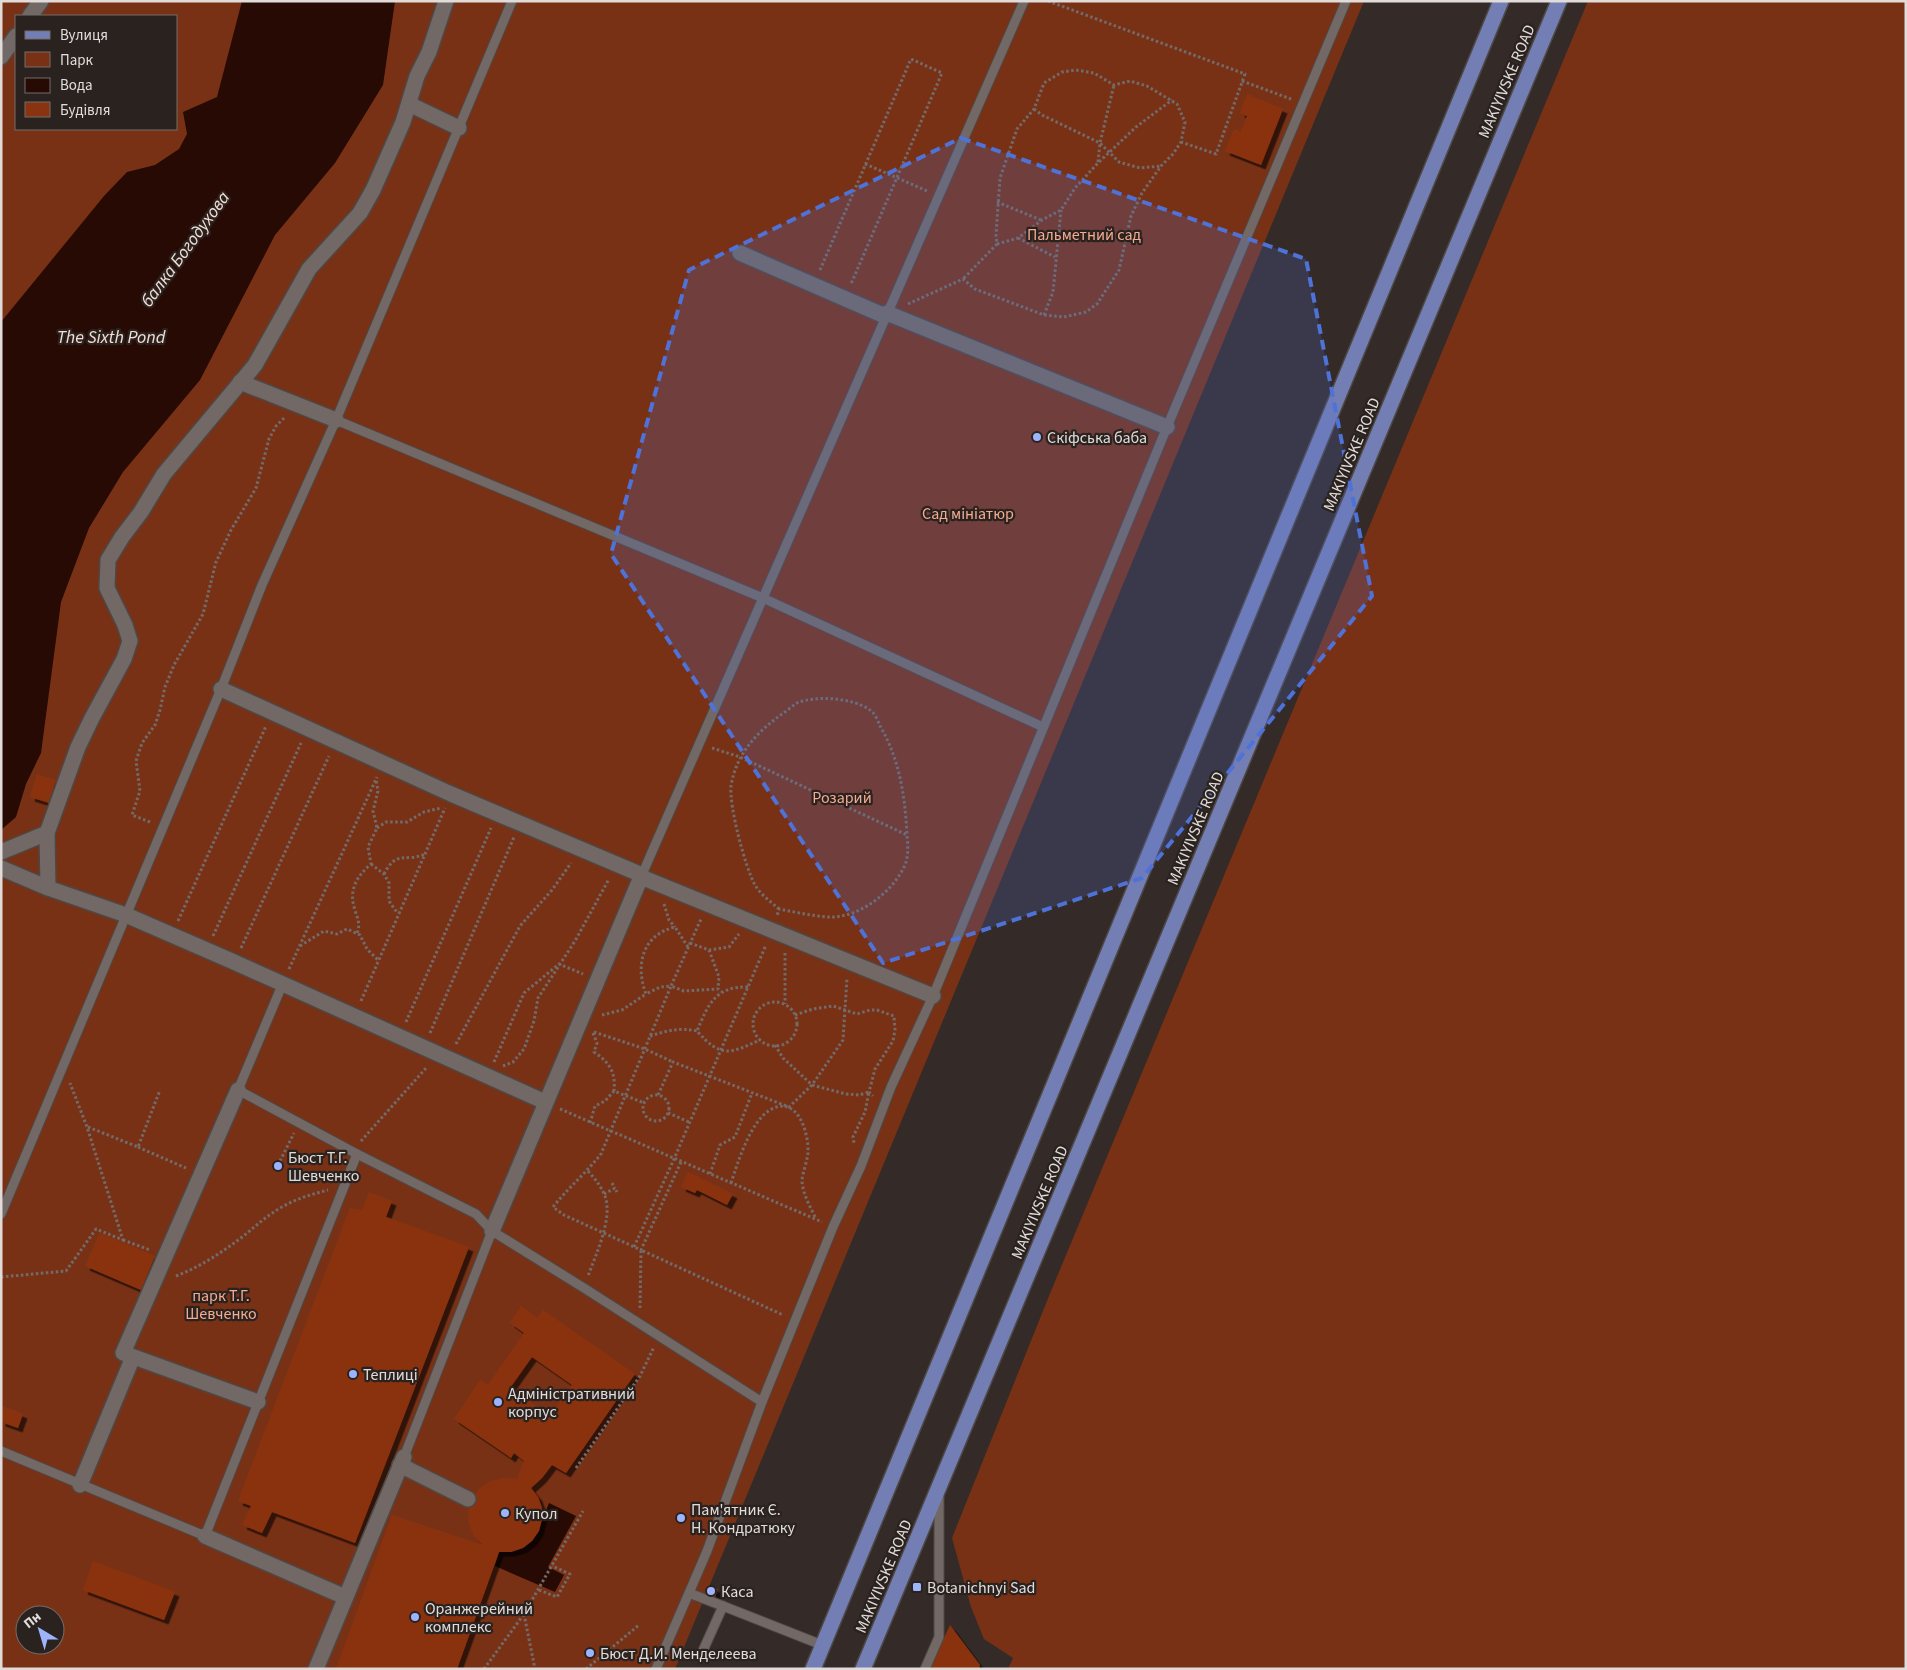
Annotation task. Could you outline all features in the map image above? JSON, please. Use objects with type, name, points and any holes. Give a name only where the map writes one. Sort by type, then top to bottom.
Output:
[{"type":"main road","name":"MAKIYIVSKE ROAD","points":[[813,1669],[1501,1]]},
{"type":"main road","name":"MAKIYIVSKE ROAD","points":[[863,1669],[1559,1]]},
{"type":"street","points":[[31,15],[40,1]]},
{"type":"street","points":[[48,888],[47,833],[78,747],[124,659],[130,641],[125,625],[107,588],[108,560],[164,474],[255,364],[309,269],[360,213],[390,152],[409,104],[417,76],[429,52],[446,1]]},
{"type":"street","points":[[1,57],[15,37]]},
{"type":"street","points":[[409,104],[458,128]]},
{"type":"street","points":[[740,253],[844,298],[1167,427]]},
{"type":"street","points":[[240,382],[336,420]]},
{"type":"street","points":[[220,689],[452,794],[619,864],[707,904],[933,996]]},
{"type":"street","points":[[1,852],[47,833]]},
{"type":"street","points":[[1,868],[48,888],[126,915],[444,1056],[489,1074],[545,1102]]},
{"type":"street","points":[[492,1231],[545,1102],[581,1028],[597,980],[642,876]]},
{"type":"street","points":[[238,1090],[123,1354],[258,1402]]},
{"type":"street","points":[[80,1485],[133,1357]]},
{"type":"street","points":[[316,1669],[402,1461],[468,1499]]},
{"type":"street","points":[[205,1536],[346,1597]]},
{"type":"lane","points":[[1,1214],[262,585],[336,420],[512,1]]},
{"type":"lane","points":[[642,876],[1024,1]]},
{"type":"lane","points":[[656,1669],[707,1551],[762,1402],[833,1227],[860,1166],[884,1104],[933,996],[1167,427],[1346,1]]},
{"type":"lane","points":[[336,420],[763,598],[1043,728]]},
{"type":"lane","points":[[283,983],[238,1090],[298,1124],[476,1214],[492,1231],[762,1402]]},
{"type":"lane","points":[[1,1451],[205,1536],[343,1187],[354,1153]]},
{"type":"lane","points":[[402,1461],[492,1231]]},
{"type":"lane","points":[[925,1669],[939,1637],[939,1488]]},
{"type":"lane","points":[[689,1593],[822,1646]]},
{"type":"lane","points":[[701,1655],[723,1606]]},
{"type":"path","points":[[1050,2],[1245,74],[1216,154],[1181,142]]},
{"type":"path","points":[[813,285],[911,59],[942,73],[844,298]]},
{"type":"path","points":[[963,280],[975,289],[1044,315],[1064,317],[1086,312],[1097,304],[1119,270],[1131,216],[1142,193],[1161,166],[1174,154],[1181,142],[1185,122],[1177,104],[1147,86],[1130,81],[1114,85],[1094,73],[1076,70],[1062,72],[1044,83],[1034,109],[1017,129],[1000,178],[997,244]]},
{"type":"path","points":[[1242,81],[1302,104]]},
{"type":"path","points":[[1098,163],[1100,143],[1114,85]]},
{"type":"path","points":[[1044,315],[1053,292],[1061,210],[1075,188],[1098,163],[1136,127],[1172,100]]},
{"type":"path","points":[[1034,109],[1042,115],[1100,143],[1119,162],[1140,168],[1161,166]]},
{"type":"path","points":[[866,164],[938,195]]},
{"type":"path","points":[[998,202],[1042,220]]},
{"type":"path","points":[[886,314],[963,280],[997,244],[1018,238],[1042,220],[1061,210]]},
{"type":"path","points":[[1018,238],[1055,257]]},
{"type":"path","points":[[162,828],[132,815],[140,791],[136,761],[142,743],[155,724],[165,687],[174,664],[203,614],[216,562],[256,488],[269,439],[276,426],[287,414],[292,403]]},
{"type":"path","points":[[824,698],[847,701],[871,711],[890,742],[898,769],[905,799],[907,835],[908,848],[904,868],[888,892],[860,910],[830,917],[779,909],[756,886],[748,867],[733,811],[731,787],[740,757],[757,734],[798,703],[824,698]]},
{"type":"path","points":[[172,935],[272,713]]},
{"type":"path","points":[[206,950],[307,729]]},
{"type":"path","points":[[234,962],[336,742]]},
{"type":"path","points":[[701,744],[740,757],[907,835]]},
{"type":"path","points":[[283,983],[383,763]]},
{"type":"path","points":[[376,779],[378,791],[373,811],[377,828]]},
{"type":"path","points":[[355,1016],[452,794]]},
{"type":"path","points":[[400,913],[395,910],[389,901],[389,883],[384,874],[371,864],[368,847],[377,828],[386,822],[407,822],[424,812],[445,808]]},
{"type":"path","points":[[400,1036],[498,812]]},
{"type":"path","points":[[424,1047],[520,823]]},
{"type":"path","points":[[354,1153],[444,1056],[520,926],[556,884],[570,865],[579,847]]},
{"type":"path","points":[[384,874],[395,860],[419,857],[425,854]]},
{"type":"path","points":[[357,933],[359,927],[354,909],[353,892],[358,876],[371,864]]},
{"type":"path","points":[[489,1074],[513,1062],[524,1048],[534,1021],[538,998],[575,941],[602,890],[619,864]]},
{"type":"path","points":[[707,904],[600,1154],[588,1170],[553,1207],[564,1215],[602,1233],[795,1320]]},
{"type":"path","points":[[634,1246],[690,1122],[719,1050],[772,930],[779,909]]},
{"type":"path","points":[[646,994],[640,980],[640,965],[645,950],[657,934],[665,929],[675,928],[689,945],[709,950],[729,947],[739,936],[740,918]]},
{"type":"path","points":[[299,947],[324,931],[337,934],[347,929],[357,933],[367,949],[379,962]]},
{"type":"path","points":[[785,1005],[784,967],[786,936]]},
{"type":"path","points":[[696,1031],[711,1001],[720,991],[719,977],[709,950]]},
{"type":"path","points":[[731,1183],[753,1129],[763,1114],[776,1106],[789,1106],[812,1085],[843,1040],[847,986],[846,960]]},
{"type":"path","points":[[559,964],[597,980]]},
{"type":"path","points":[[489,1074],[524,993],[559,964]]},
{"type":"path","points":[[581,1028],[604,1014],[622,1010],[660,987],[671,986],[684,991],[720,991],[748,987]]},
{"type":"path","points":[[774,1002],[785,1005],[795,1015],[797,1024],[791,1038],[786,1042],[775,1045],[764,1043],[755,1032],[753,1026],[756,1012],[767,1003],[774,1002]]},
{"type":"path","points":[[795,1015],[813,1009],[833,1006],[844,1008],[857,1014],[877,1010],[894,1016],[895,1030],[893,1041],[875,1069],[865,1112],[853,1137],[860,1166]]},
{"type":"path","points":[[581,1028],[645,1050],[789,1106],[796,1111],[804,1129],[808,1154],[802,1180],[816,1220]]},
{"type":"path","points":[[650,1036],[684,1028],[696,1031],[719,1050],[734,1050],[760,1040]]},
{"type":"path","points":[[590,1122],[595,1106],[605,1101],[614,1090],[615,1080],[606,1059],[594,1052],[597,1042],[593,1032]]},
{"type":"path","points":[[775,1045],[783,1058],[812,1085],[846,1094],[859,1095],[869,1092]]},
{"type":"path","points":[[658,1095],[673,1062]]},
{"type":"path","points":[[58,1076],[70,1083],[87,1127],[122,1240]]},
{"type":"path","points":[[138,1147],[160,1090]]},
{"type":"path","points":[[614,1090],[644,1103]]},
{"type":"path","points":[[869,1092],[884,1104]]},
{"type":"path","points":[[710,1174],[720,1145],[735,1136],[752,1093]]},
{"type":"path","points":[[658,1095],[663,1097],[668,1104],[668,1113],[659,1121],[651,1120],[643,1112],[644,1103],[650,1096],[658,1095]]},
{"type":"path","points":[[545,1102],[610,1132],[833,1227]]},
{"type":"path","points":[[668,1113],[690,1122]]},
{"type":"path","points":[[280,1161],[298,1124]]},
{"type":"path","points":[[87,1127],[172,1161],[200,1175]]},
{"type":"path","points":[[640,1323],[641,1250],[681,1162]]},
{"type":"path","points":[[584,1288],[608,1217],[604,1194],[588,1170]]},
{"type":"path","points":[[612,1183],[617,1192]]},
{"type":"path","points":[[157,1276],[171,1278],[196,1268],[220,1254],[269,1215],[284,1206],[305,1196],[343,1187]]},
{"type":"path","points":[[604,1194],[615,1188]]},
{"type":"path","points":[[1,1277],[66,1271],[96,1229],[165,1256]]},
{"type":"path","points":[[576,1468],[640,1376],[659,1337]]},
{"type":"path","points":[[484,1669],[524,1614],[583,1511]]},
{"type":"path","points":[[540,1588],[557,1597],[570,1574],[552,1567]]},
{"type":"path","points":[[524,1614],[535,1669]]},
{"type":"path","points":[[586,1669],[639,1625]]},
{"type":"highlighted area","points":[[961,138],[1306,259],[1372,596],[1142,878],[883,963],[611,554],[689,270]]},
{"type":"green space","points":[[1,1],[1364,1],[675,1669],[1,1669]]},
{"type":"green space","points":[[1588,1],[1906,1],[1906,1669],[1008,1669],[1013,1658],[984,1639],[971,1607],[952,1538],[1049,1296]]},
{"type":"water","name":"The Sixth Pond","points":[[242,1],[395,1],[383,85],[335,163],[275,235],[200,380],[123,472],[89,528],[61,602],[41,753],[26,784],[16,817],[1,830],[1,322],[104,196],[127,172],[155,165],[179,149],[187,134],[183,112],[217,97]]},
{"type":"water","points":[[549,1503],[576,1516],[548,1567],[564,1575],[555,1592],[495,1566],[499,1552],[511,1551],[528,1544],[538,1531]]},
{"type":"building","points":[[1247,94],[1283,109],[1261,165],[1225,151],[1234,129],[1241,132],[1247,116],[1240,113]]},
{"type":"building","points":[[37,774],[56,780],[49,803],[30,797]]},
{"type":"building","points":[[688,1172],[733,1194],[727,1205],[697,1190],[695,1193],[681,1187]]},
{"type":"building","name":"Теплиці","points":[[369,1192],[392,1201],[386,1217],[469,1247],[355,1543],[272,1512],[262,1533],[242,1525],[251,1506],[238,1501],[350,1208],[362,1210]]},
{"type":"building","points":[[100,1233],[155,1256],[141,1290],[85,1266]]},
{"type":"building","points":[[521,1306],[538,1318],[543,1310],[635,1374],[566,1473],[552,1465],[531,1488],[538,1497],[542,1508],[539,1531],[532,1541],[523,1548],[511,1552],[499,1552],[457,1669],[336,1669],[392,1515],[483,1545],[474,1536],[469,1524],[468,1511],[472,1498],[480,1488],[491,1481],[504,1478],[517,1479],[524,1461],[514,1453],[511,1458],[454,1419],[480,1380],[488,1385],[524,1333],[510,1323]],"holes":[[[532,1357],[572,1385],[550,1416],[510,1388]]]},
{"type":"building","points":[[3,1406],[23,1414],[18,1428],[1,1422]]},
{"type":"building","points":[[93,1561],[175,1592],[164,1620],[83,1590]]},
{"type":"building","name":"Каса","points":[[707,1585],[718,1589],[715,1597],[704,1593]]},
{"type":"building","points":[[950,1625],[980,1665],[979,1669],[930,1669]]},
{"type":"place","name":"Скіфська баба","points":[[1037,437]]},
{"type":"place","name":"Бюст Т.Г. Шевченко","points":[[278,1166]]},
{"type":"place","name":"Теплиці","points":[[353,1374]]},
{"type":"place","name":"Адміністративний корпус","points":[[498,1402]]},
{"type":"place","name":"Купол","points":[[505,1513]]},
{"type":"place","name":"Пам'ятник Є. Н. Кондратюку","points":[[681,1518]]},
{"type":"place","name":"Botanichnyi Sad","points":[[917,1587]]},
{"type":"place","name":"Каса","points":[[711,1591]]},
{"type":"place","name":"Оранжерейний комплекс","points":[[415,1617]]},
{"type":"place","name":"Бюст Д.И. Менделеева","points":[[590,1653]]},
{"type":"park label","name":"Пальметний сад","points":[[1084,234]]},
{"type":"park label","name":"Сад мініатюр","points":[[968,513]]},
{"type":"park label","name":"Розарий","points":[[842,797]]},
{"type":"park label","name":"парк Т.Г. Шевченко","points":[[221,1304]]},
{"type":"water label","name":"балка Богодухова","points":[[185,249]]}]
